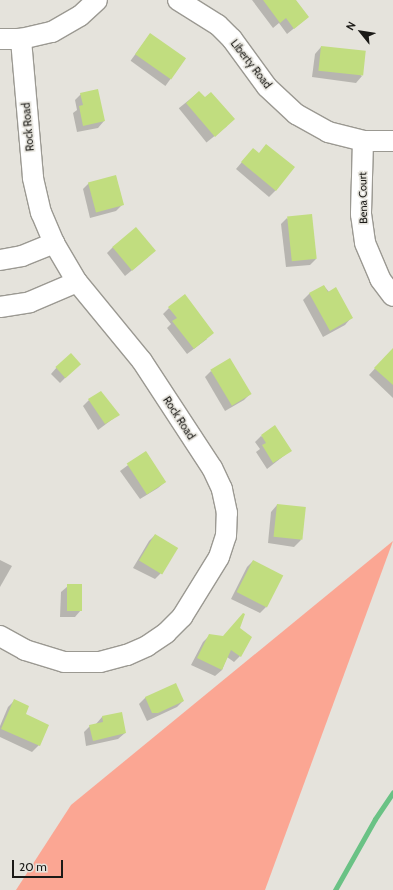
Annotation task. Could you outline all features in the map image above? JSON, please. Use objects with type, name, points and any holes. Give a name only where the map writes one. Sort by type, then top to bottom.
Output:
[{"type":"street","points":[[0,39],[21,39],[52,32],[80,16],[97,0]]},
{"type":"street","name":"Liberty Road","points":[[178,0],[218,25],[232,40],[267,87],[296,114],[328,132],[363,141],[393,141]]},
{"type":"street","name":"Rock Road","points":[[0,636],[25,650],[64,662],[100,662],[127,655],[147,646],[166,632],[182,617],[219,557],[226,536],[226,507],[222,488],[212,468],[142,361],[77,282],[54,243],[41,212],[33,177],[21,39]]},
{"type":"street","name":"Bena Court","points":[[363,141],[361,214],[365,243],[380,279],[393,296]]},
{"type":"street","points":[[0,260],[22,256],[54,243]]},
{"type":"street","points":[[0,307],[30,302],[77,282]]},
{"type":"shaded area","points":[[393,541],[265,890],[16,890],[71,805]]},
{"type":"building","points":[[263,0],[296,0],[309,17],[294,29],[286,18],[280,23]]},
{"type":"building","points":[[150,33],[186,58],[171,80],[135,54]]},
{"type":"building","points":[[321,46],[366,51],[363,76],[318,71]]},
{"type":"building","points":[[98,89],[105,121],[83,126],[79,106],[83,105],[80,93]]},
{"type":"building","points":[[199,91],[205,97],[211,92],[235,119],[215,137],[186,103]]},
{"type":"building","points":[[266,144],[295,167],[276,191],[241,162],[253,148],[259,153]]},
{"type":"building","points":[[116,175],[124,205],[96,212],[88,183]]},
{"type":"building","points":[[312,214],[317,259],[292,261],[287,217]]},
{"type":"building","points":[[136,227],[156,251],[132,271],[112,247]]},
{"type":"building","points":[[324,285],[328,292],[336,287],[353,318],[330,331],[309,293]]},
{"type":"building","points":[[185,294],[214,333],[194,349],[172,321],[177,318],[168,307]]},
{"type":"building","points":[[393,348],[393,385],[374,368]]},
{"type":"building","points":[[71,353],[81,364],[65,378],[55,367]]},
{"type":"building","points":[[230,358],[252,394],[232,406],[210,370]]},
{"type":"building","points":[[101,391],[120,415],[105,424],[88,399]]},
{"type":"building","points":[[275,425],[292,451],[273,463],[262,445],[266,443],[261,435]]},
{"type":"building","points":[[146,451],[166,482],[147,495],[127,464]]},
{"type":"building","points":[[277,504],[306,507],[302,540],[274,537]]},
{"type":"building","points":[[155,534],[178,548],[162,574],[139,561]]},
{"type":"building","points":[[253,560],[283,575],[267,608],[237,592]]},
{"type":"building","points":[[67,584],[82,584],[82,611],[67,611]]},
{"type":"building","points":[[243,613],[245,614],[240,628],[252,637],[241,657],[231,650],[222,670],[197,658],[209,634],[223,636]]},
{"type":"building","points":[[176,683],[184,701],[158,713],[152,713],[145,697]]},
{"type":"building","points":[[14,699],[29,706],[26,714],[49,725],[40,746],[1,729]]},
{"type":"building","points":[[122,712],[126,733],[93,741],[89,725],[103,722],[102,716]]},
{"type":"waterway","points":[[335,890],[375,819],[393,792]]}]
